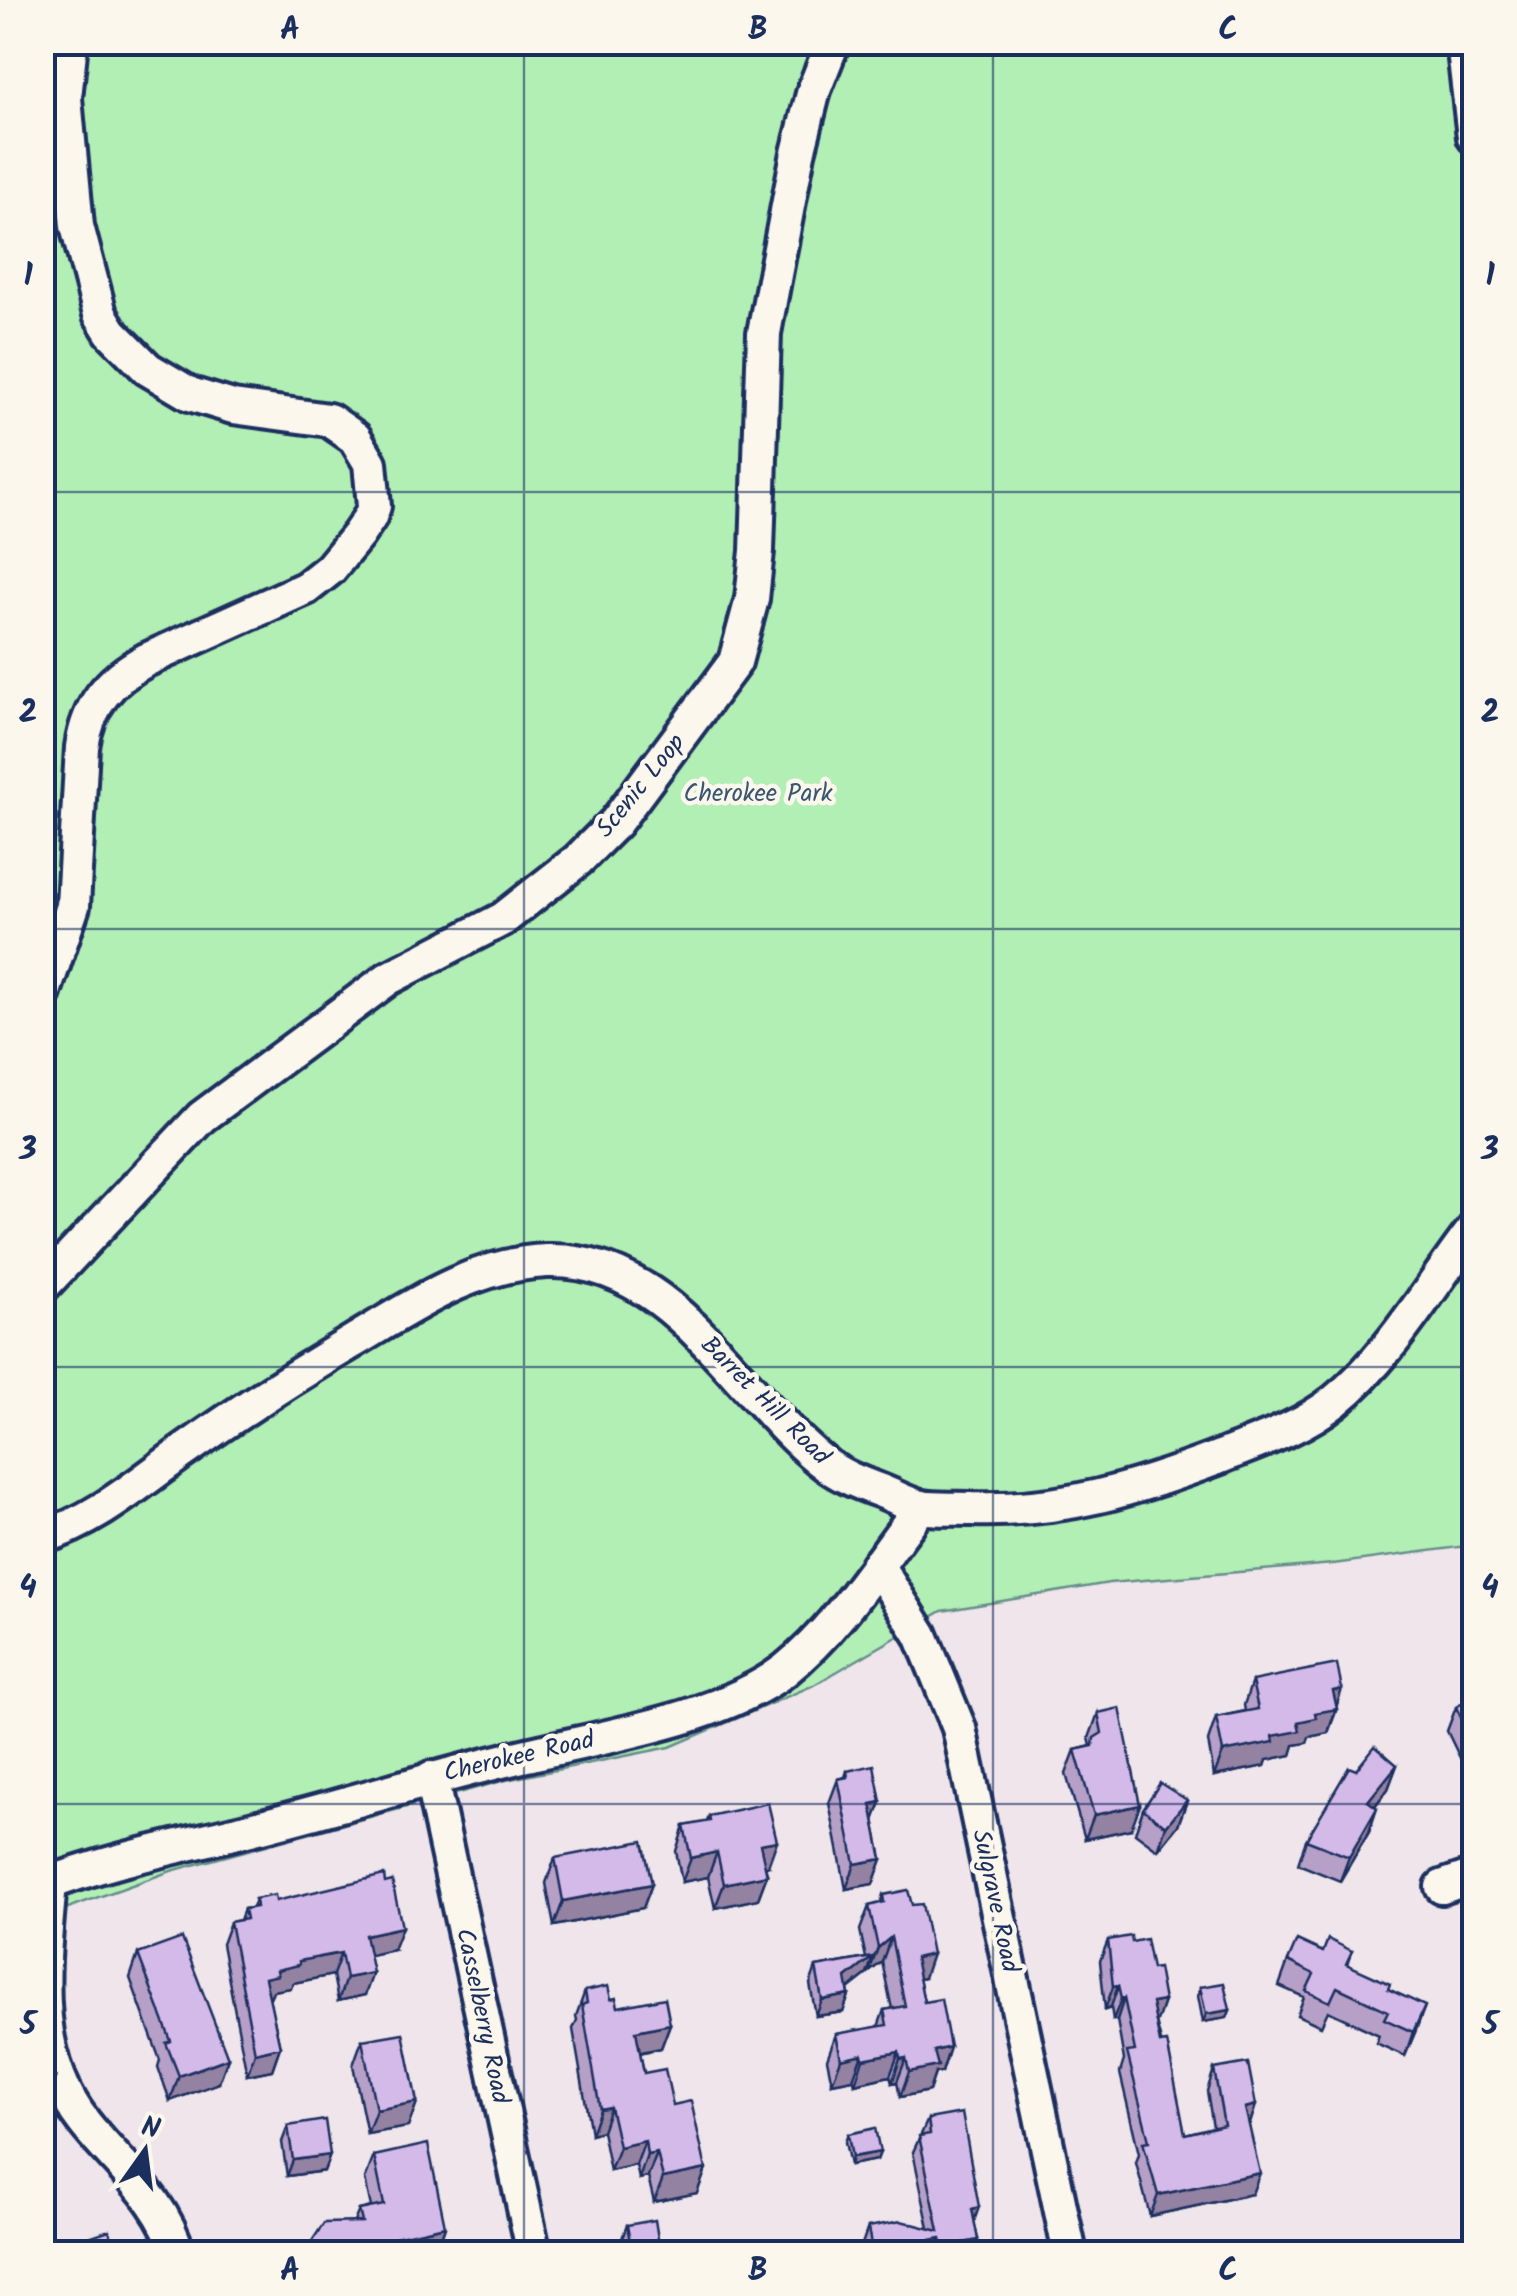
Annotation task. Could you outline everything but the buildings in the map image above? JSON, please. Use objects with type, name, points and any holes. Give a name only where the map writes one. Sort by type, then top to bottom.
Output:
[{"type":"street","points":[[42,998],[73,906],[82,748],[85,729],[100,695],[125,671],[146,660],[306,588],[330,569],[370,518],[375,490],[364,450],[342,427],[329,420],[233,407],[190,394],[148,369],[111,332],[94,294],[78,226],[65,98],[71,42]]},
{"type":"street","name":"Scenic Loop","points":[[42,1286],[202,1118],[389,978],[502,918],[578,860],[616,822],[735,662],[752,599],[758,551],[764,332],[798,154],[814,90],[834,42]]},
{"type":"street","points":[[1462,42],[1474,137]]},
{"type":"street","name":"Barret Hill Road","points":[[42,1536],[106,1506],[259,1397],[427,1297],[489,1271],[545,1261],[596,1266],[639,1284],[672,1309],[821,1461],[843,1476],[920,1506],[1014,1510],[1078,1502],[1144,1486],[1292,1429],[1338,1399],[1374,1364],[1474,1230]]},
{"type":"street","name":"Cherokee Road","points":[[46,1884],[430,1778],[659,1724],[744,1694],[783,1671],[828,1630],[920,1506]]},
{"type":"street","name":"Sulgrave Road","points":[[877,1564],[921,1635],[959,1728],[1070,2254]]},
{"type":"street","name":"Casselberry Road","points":[[430,1778],[534,2254]]},
{"type":"street","points":[[1442,1887],[1474,1876]]},
{"type":"street","points":[[46,1884],[44,2026],[52,2058],[64,2090],[83,2121],[148,2194],[169,2228],[178,2254]]},
{"type":"green space","name":"Cherokee Park","points":[[43,43],[1474,43],[1474,1545],[1333,1564],[1109,1583],[942,1611],[812,1686],[670,1747],[506,1780],[171,1871],[43,1917]]}]
